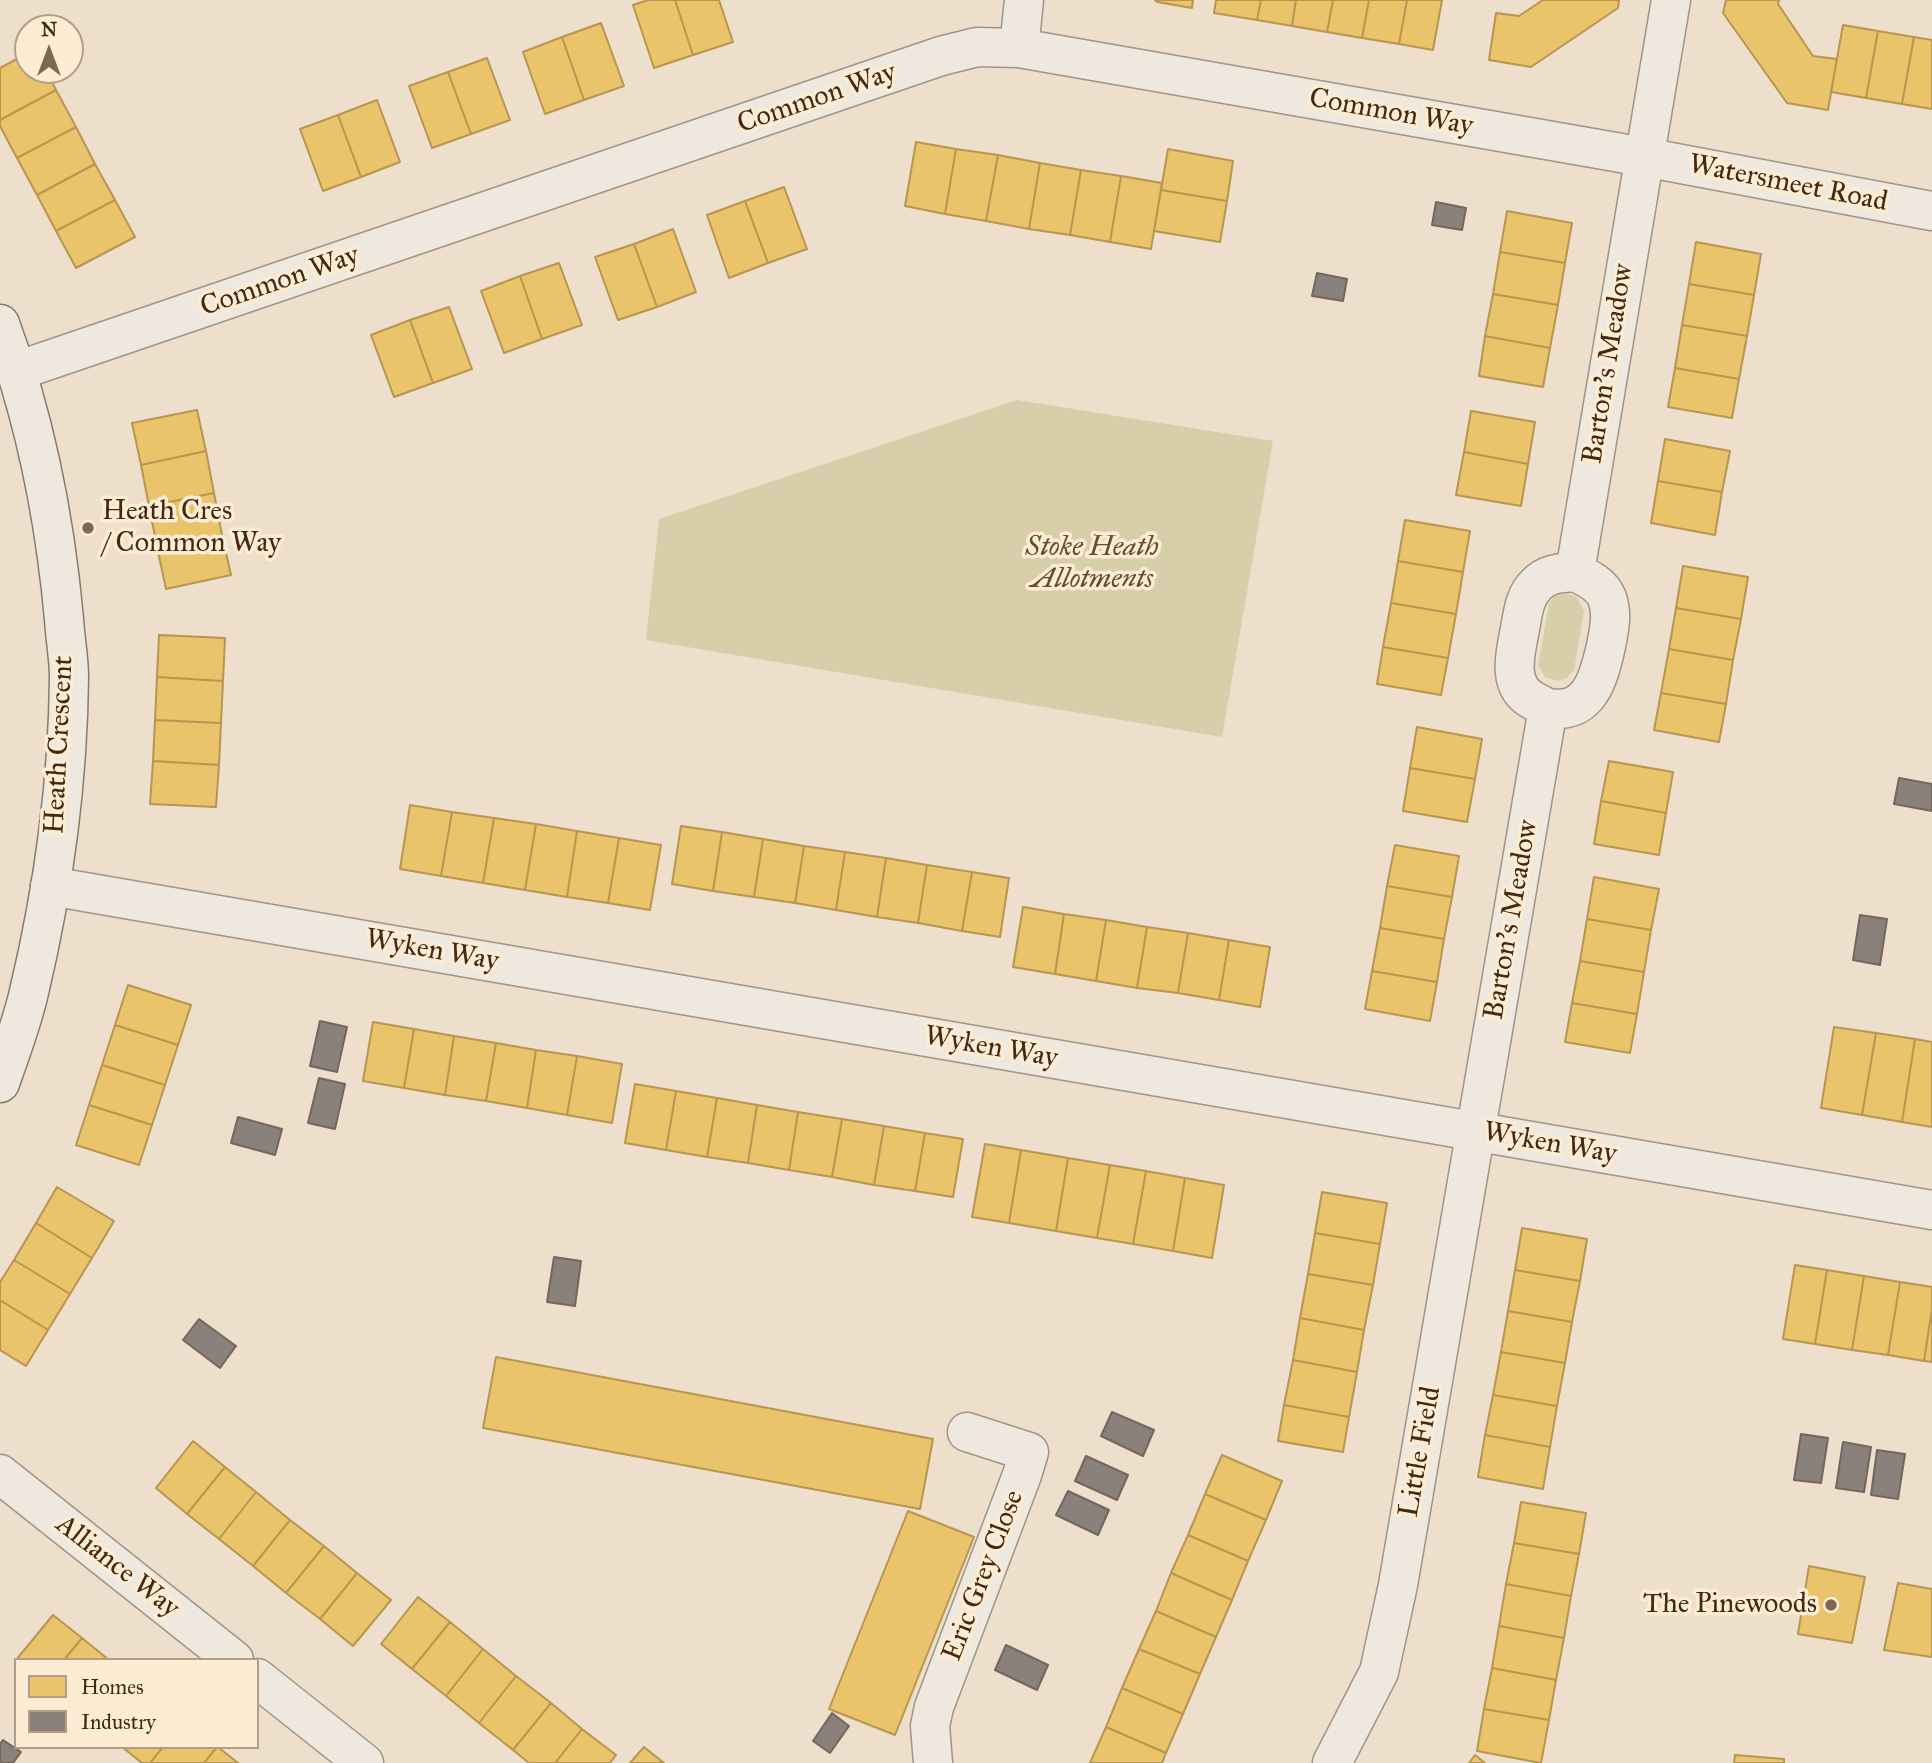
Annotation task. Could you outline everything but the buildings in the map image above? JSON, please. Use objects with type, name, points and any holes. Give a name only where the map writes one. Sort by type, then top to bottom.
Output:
[{"type":"street","points":[[1019,48],[1024,0]]},
{"type":"street","name":"Barton's Meadow","points":[[1575,572],[1671,0]]},
{"type":"street","name":"Common Way","points":[[18,371],[941,56],[977,47],[1019,48],[1644,157]]},
{"type":"street","name":"Watersmeet Road","points":[[1644,157],[1932,211]]},
{"type":"street","name":"Heath Crescent","points":[[0,324],[18,371],[43,480],[60,570],[69,676],[62,786],[50,886],[28,994],[0,1083]]},
{"type":"street","points":[[1575,572],[1592,580],[1607,597],[1611,619],[1599,677],[1590,694],[1573,706],[1548,708],[1528,698],[1516,680],[1513,662],[1526,599],[1536,584],[1550,575],[1575,572]]},
{"type":"street","name":"Barton's Meadow","points":[[1477,1131],[1548,708]]},
{"type":"street","name":"Wyken Way","points":[[50,886],[1932,1210]]},
{"type":"street","name":"Little Field","points":[[1332,1763],[1380,1672],[1398,1585],[1477,1131]]},
{"type":"street","name":"Eric Grey Close","points":[[933,1763],[930,1726],[934,1707],[1023,1475],[1029,1452],[967,1432]]},
{"type":"street","name":"Alliance Way","points":[[0,1474],[231,1658]]},
{"type":"street","points":[[259,1680],[364,1763]]},
{"type":"green space","name":"Stoke Heath Allotments","points":[[1017,400],[1273,441],[1222,737],[646,640],[659,519]]},
{"type":"green space","points":[[1560,594],[1577,597],[1584,611],[1574,670],[1567,678],[1559,681],[1545,677],[1538,665],[1549,604]]},
{"type":"place","name":"Heath Cres / Common Way","points":[[88,528]]},
{"type":"place","name":"The Pinewoods","points":[[1831,1605]]}]
